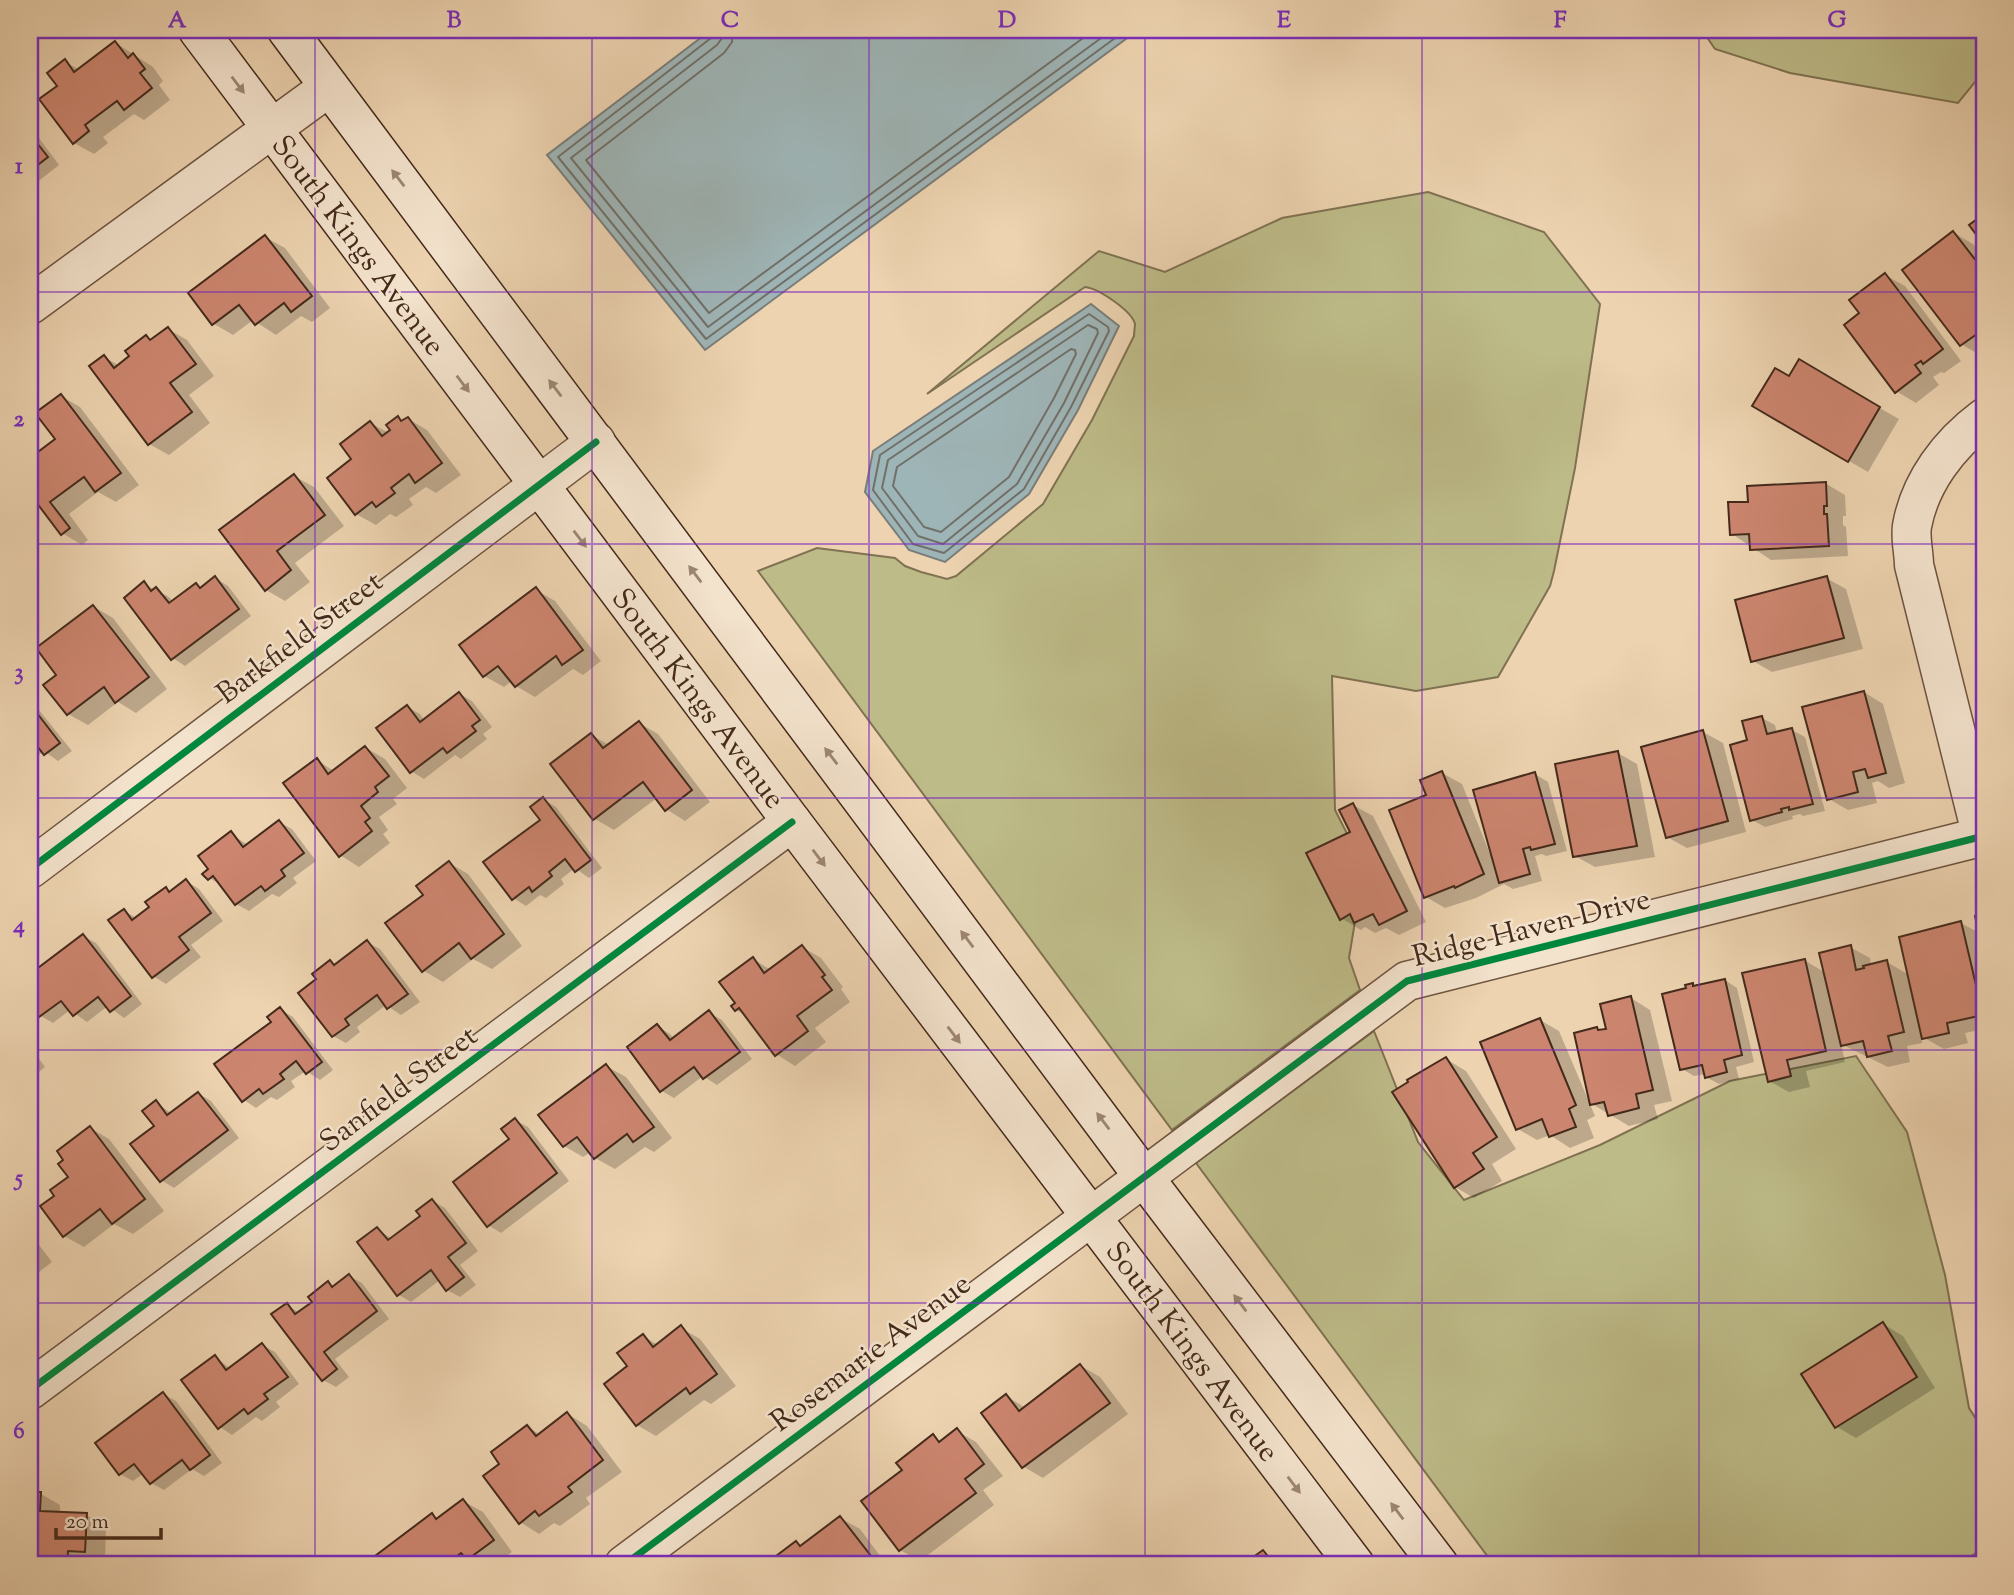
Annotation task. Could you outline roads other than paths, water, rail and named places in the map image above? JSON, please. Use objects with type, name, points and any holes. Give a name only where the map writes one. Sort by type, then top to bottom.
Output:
[{"type":"street","name":"South Kings Avenue","points":[[198,30],[792,822],[1355,1565]]},
{"type":"street","points":[[287,30],[1143,1176],[1439,1565]]},
{"type":"street","points":[[30,305],[329,87]]},
{"type":"street","points":[[1983,836],[1914,565],[1912,528],[1922,494],[1940,461],[1966,431],[1984,418]]},
{"type":"street","name":"Barkfield Street","points":[[30,869],[596,442]]},
{"type":"street","name":"Sanfield Street","points":[[30,1390],[792,822]]},
{"type":"street","name":"Ridge Haven Drive","points":[[1143,1176],[1407,981],[1983,836]]},
{"type":"street","name":"Rosemarie Avenue","points":[[624,1565],[1143,1176]]},
{"type":"water","points":[[711,30],[1138,30],[705,350],[547,155]]},
{"type":"water","points":[[1091,304],[1119,326],[1078,410],[1029,494],[945,562],[909,550],[865,492],[873,451]]}]
